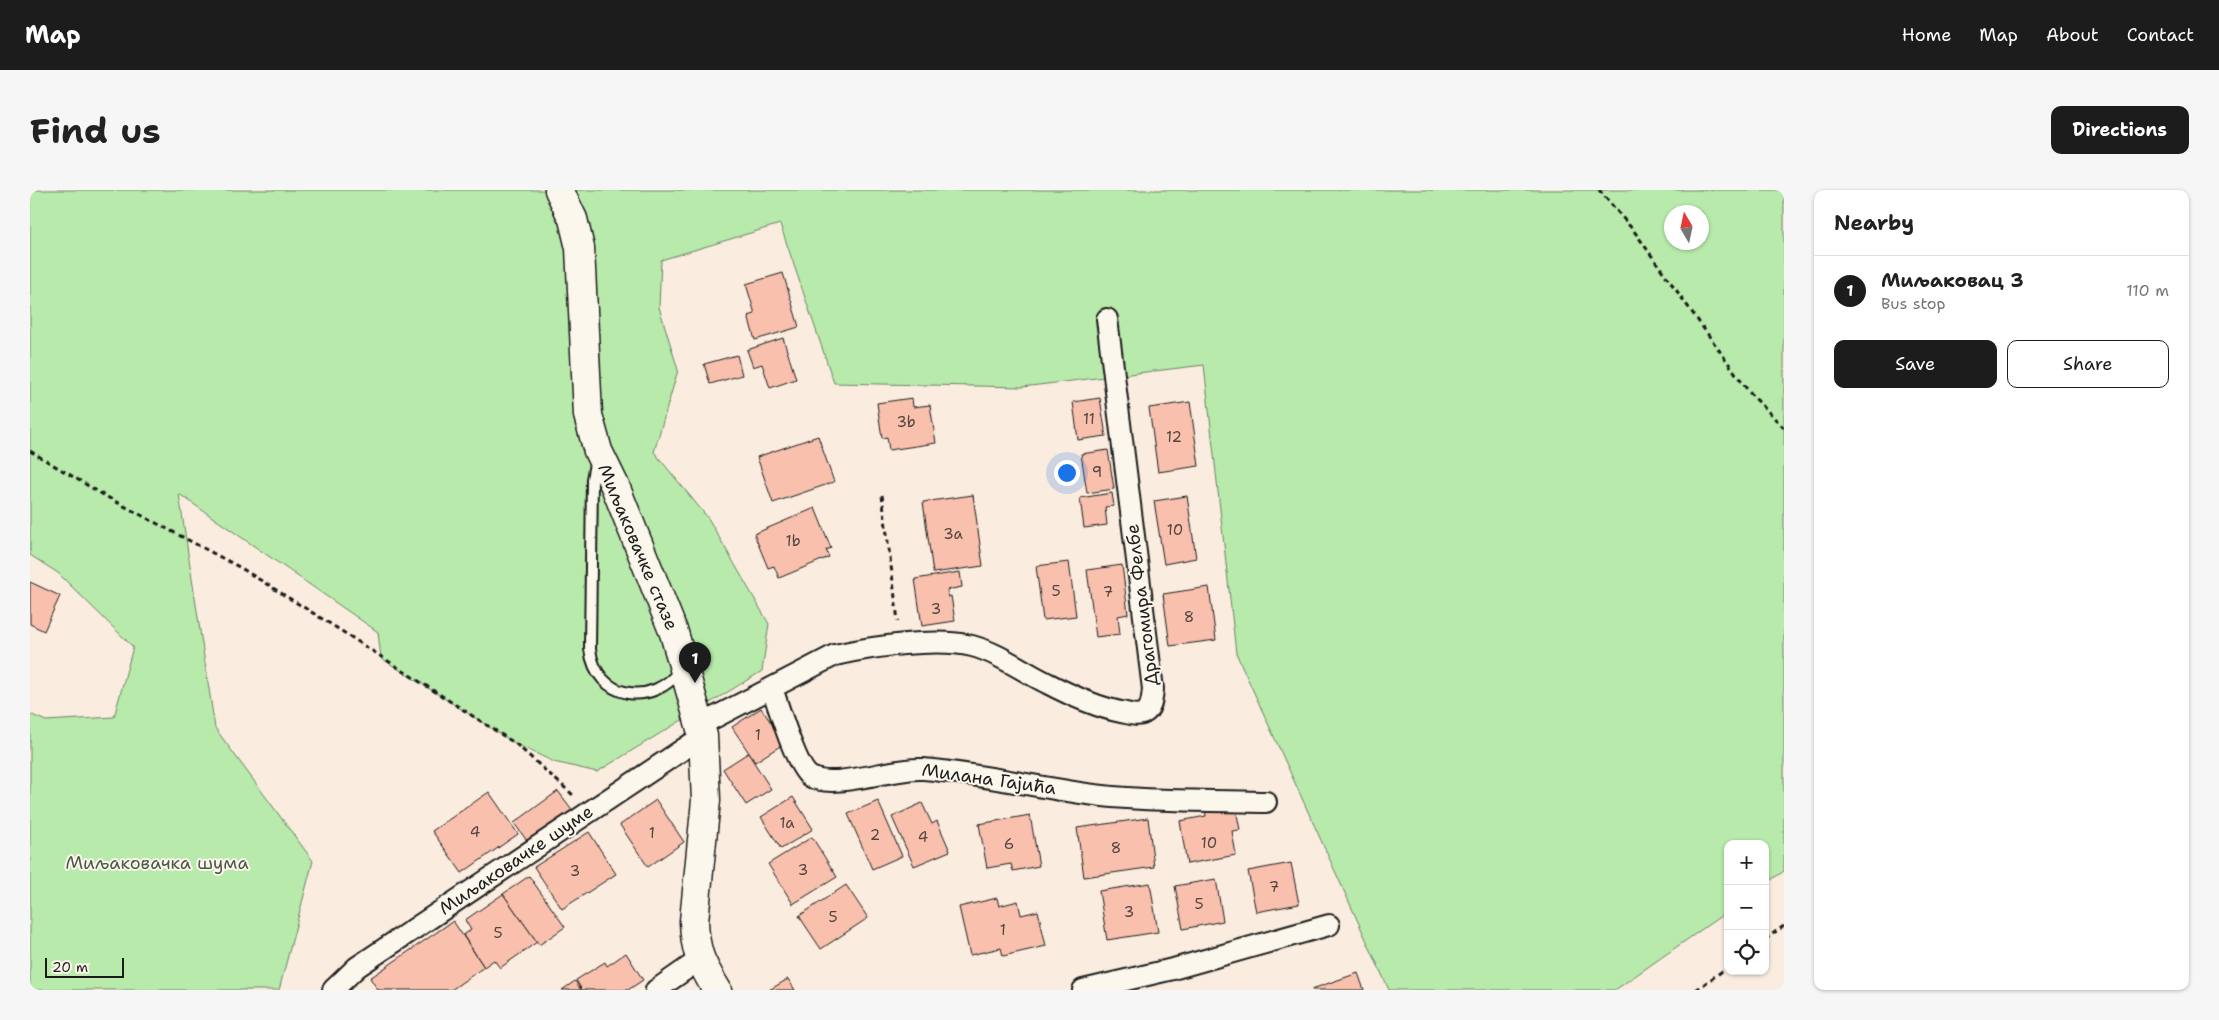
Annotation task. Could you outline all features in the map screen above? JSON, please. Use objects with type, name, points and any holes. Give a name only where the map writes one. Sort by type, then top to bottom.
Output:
[{"type":"street","name":"Миљаковачке стазе","points":[[559,190],[573,219],[580,248],[588,415],[591,433],[638,539],[674,633],[701,730],[706,793],[694,921],[695,942],[699,960],[717,990]]},
{"type":"street","name":"Драгомира Фелбе","points":[[701,730],[772,688],[835,655],[938,643],[971,646],[990,652],[1046,683],[1092,703],[1134,715],[1143,714],[1148,710],[1152,701],[1153,689],[1107,318]]},
{"type":"street","name":"Милана Гајића","points":[[772,688],[796,756],[809,776],[822,782],[905,769],[921,769],[1124,798],[1266,802]]},
{"type":"street","name":"Миљаковачке шуме","points":[[333,990],[357,967],[590,811],[701,730]]},
{"type":"street","points":[[1083,990],[1173,969],[1329,925]]},
{"type":"street","points":[[656,990],[699,960]]},
{"type":"lane","points":[[598,451],[592,479],[590,578],[590,649],[596,673],[608,685],[620,692],[639,693],[653,691],[666,685],[684,664]]},
{"type":"path","points":[[1599,190],[1634,231],[1749,392],[1784,428]]},
{"type":"path","points":[[30,451],[107,497],[241,568],[340,630],[516,744],[590,811]]},
{"type":"path","points":[[882,495],[901,646]]},
{"type":"path","points":[[1769,937],[1784,926]]},
{"type":"path","points":[[1696,990],[1724,970]]},
{"type":"green space","name":"Миљаковачка шума","points":[[30,190],[1784,190],[1784,871],[1769,881],[1769,840],[1724,840],[1724,914],[1615,990],[1389,990],[1236,653],[1204,365],[1022,387],[834,383],[780,224],[661,260],[659,307],[678,370],[654,452],[708,518],[769,624],[762,671],[597,772],[554,762],[516,744],[381,658],[378,632],[179,494],[215,728],[313,861],[279,990],[30,990],[30,714],[46,721],[114,717],[133,647],[58,573],[30,555]]},
{"type":"building","points":[[783,273],[799,327],[755,340],[748,316],[755,314],[746,284]]},
{"type":"building","points":[[783,338],[796,379],[770,388],[762,364],[753,367],[747,350]]},
{"type":"building","points":[[737,355],[742,375],[710,384],[704,364]]},
{"type":"building","points":[[912,398],[913,407],[930,405],[936,443],[889,450],[887,437],[882,438],[877,403]]},
{"type":"building","points":[[1100,398],[1106,436],[1078,440],[1073,402]]},
{"type":"building","points":[[1190,402],[1199,466],[1158,472],[1149,408]]},
{"type":"building","points":[[818,436],[834,482],[773,503],[757,457]]},
{"type":"building","points":[[1108,450],[1114,489],[1087,493],[1081,454]]},
{"type":"building","points":[[1112,493],[1114,506],[1105,507],[1107,525],[1084,528],[1080,498]]},
{"type":"building","points":[[973,495],[983,566],[933,573],[923,502]]},
{"type":"building","points":[[1187,496],[1196,558],[1164,564],[1154,501]]},
{"type":"building","points":[[815,508],[831,548],[826,550],[829,557],[779,578],[774,566],[768,568],[754,534]]},
{"type":"building","points":[[1069,562],[1076,616],[1043,620],[1036,566]]},
{"type":"building","points":[[1122,565],[1128,614],[1118,616],[1120,634],[1096,637],[1087,570]]},
{"type":"building","points":[[960,572],[962,587],[947,590],[948,597],[951,596],[955,621],[922,626],[915,579]]},
{"type":"building","points":[[30,582],[60,596],[44,631],[30,624]]},
{"type":"building","points":[[1209,587],[1216,640],[1170,646],[1163,594]]},
{"type":"building","points":[[761,708],[785,743],[755,762],[732,727]]},
{"type":"building","points":[[748,753],[771,789],[746,805],[723,769]]},
{"type":"building","points":[[558,791],[574,812],[530,845],[514,823]]},
{"type":"building","points":[[489,792],[518,834],[462,873],[432,831]]},
{"type":"building","points":[[793,797],[813,829],[781,849],[761,817]]},
{"type":"building","points":[[656,800],[684,842],[648,867],[620,825]]},
{"type":"building","points":[[878,801],[902,856],[872,869],[848,814]]},
{"type":"building","points":[[922,803],[932,824],[937,821],[950,851],[914,866],[892,817]]},
{"type":"building","points":[[1235,804],[1240,830],[1232,831],[1236,855],[1187,864],[1180,821],[1206,816],[1205,809]]},
{"type":"building","points":[[1030,815],[1039,866],[1013,871],[1011,864],[987,868],[979,824]]},
{"type":"building","points":[[1148,818],[1154,867],[1084,877],[1077,828]]},
{"type":"building","points":[[589,832],[616,874],[562,909],[534,867]]},
{"type":"building","points":[[812,837],[837,877],[793,904],[768,864]]},
{"type":"building","points":[[1291,863],[1299,904],[1256,912],[1248,871]]},
{"type":"building","points":[[529,876],[565,927],[539,945],[503,894]]},
{"type":"building","points":[[1216,879],[1223,921],[1183,929],[1175,886]]},
{"type":"building","points":[[1150,883],[1158,932],[1107,940],[1099,891]]},
{"type":"building","points":[[846,885],[868,918],[821,949],[799,916]]},
{"type":"building","points":[[503,894],[537,942],[500,968],[494,960],[484,967],[463,935],[471,930],[465,920]]},
{"type":"building","points":[[997,898],[999,906],[1018,901],[1021,915],[1038,911],[1046,946],[1003,956],[1001,948],[970,955],[959,907]]},
{"type":"building","points":[[453,921],[484,967],[451,990],[378,990],[370,978]]},
{"type":"building","points":[[626,953],[643,980],[628,990],[582,990],[576,980],[605,962],[607,966]]},
{"type":"building","points":[[1358,973],[1364,990],[1312,990],[1312,989]]},
{"type":"building","points":[[788,979],[795,990],[769,990]]},
{"type":"building","points":[[575,981],[581,990],[562,990]]},
{"type":"place","name":"Миљаковац 3","points":[[695,683]]}]
